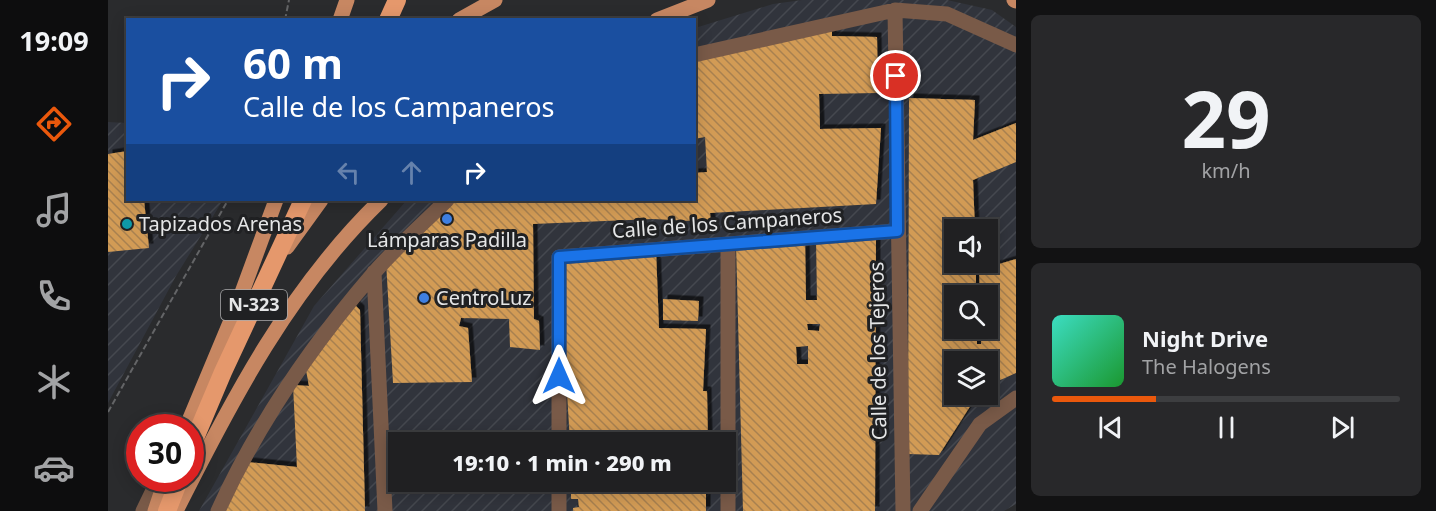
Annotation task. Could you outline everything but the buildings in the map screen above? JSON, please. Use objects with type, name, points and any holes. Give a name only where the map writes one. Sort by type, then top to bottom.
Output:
[{"type":"highway","points":[[389,18],[397,0]]},
{"type":"highway","name":"N-323","points":[[204,416],[303,201]]},
{"type":"highway","name":"N-323","points":[[203,414],[206,411]]},
{"type":"highway","points":[[155,511],[163,492]]},
{"type":"highway","points":[[155,511],[169,492]]},
{"type":"main road","points":[[341,18],[347,0]]},
{"type":"main road","points":[[463,18],[495,0]]},
{"type":"main road","points":[[662,18],[708,0]]},
{"type":"main road","points":[[193,414],[276,201]]},
{"type":"main road","points":[[271,268],[320,201]]},
{"type":"main road","points":[[176,511],[232,400],[271,336],[315,272],[380,201]]},
{"type":"street","points":[[696,55],[895,10],[947,14],[1016,45]]},
{"type":"street","name":"Calle de los Tejeros","points":[[895,10],[903,511]]},
{"type":"street","points":[[218,511],[232,479],[301,363],[374,272],[446,201]]},
{"type":"street","name":"Calle de los Campaneros","points":[[559,432],[559,257],[897,231]]},
{"type":"street","points":[[728,244],[728,511]]},
{"type":"street","points":[[374,272],[385,511]]},
{"type":"street","points":[[920,511],[980,424],[1016,398]]},
{"type":"street","points":[[155,511],[157,492]]},
{"type":"street","points":[[559,492],[559,511]]},
{"type":"path","points":[[285,18],[289,0]]},
{"type":"path","points":[[108,412],[152,338],[192,260],[227,201]]},
{"type":"shaded area","points":[[802,0],[947,0],[992,10],[1016,27],[1016,504],[1004,511],[199,511],[314,306],[406,201],[696,201],[696,28],[773,4]]},
{"type":"shaded area","points":[[108,122],[126,123],[126,201],[222,201],[176,276],[108,403]]},
{"type":"place","name":"Lámparas Padilla","points":[[447,219]]},
{"type":"place","name":"Tapizados Arenas","points":[[127,224]]},
{"type":"place","name":"CentroLuz","points":[[424,298]]},
{"type":"route","points":[[559,376],[559,257],[897,231],[896,76]]}]
